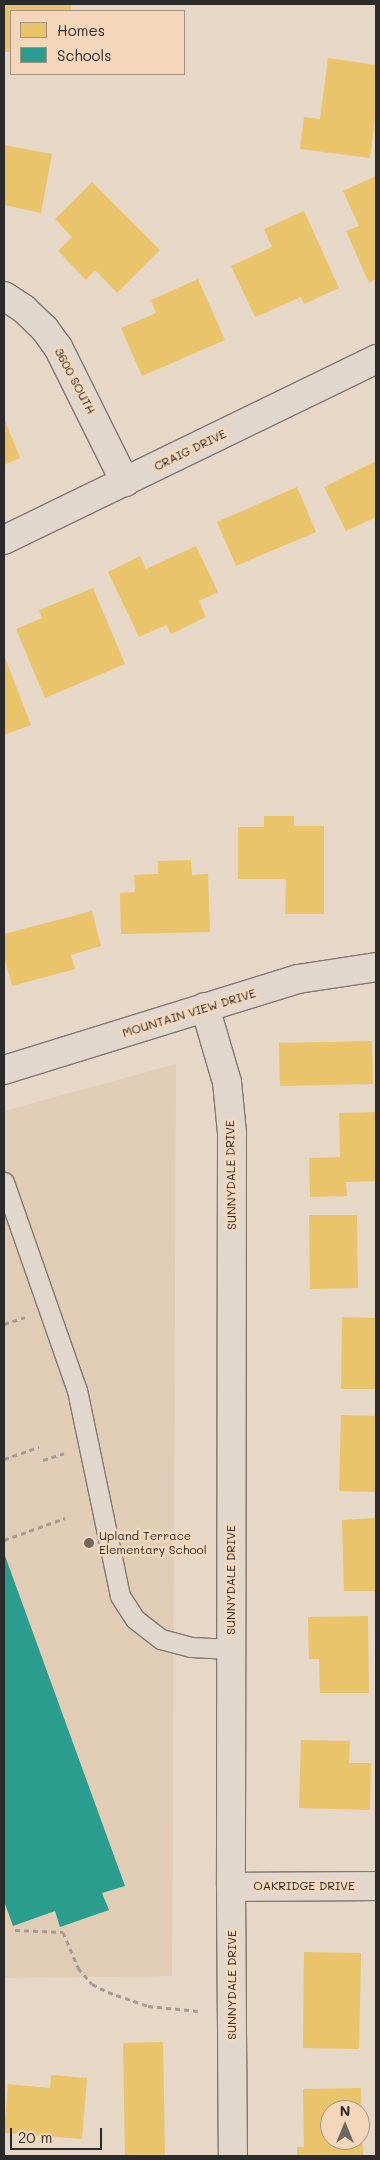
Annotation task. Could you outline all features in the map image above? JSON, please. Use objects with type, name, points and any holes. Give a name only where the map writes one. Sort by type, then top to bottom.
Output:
[{"type":"street","name":"3600 SOUTH","points":[[4,296],[24,309],[44,328],[58,347],[125,482]]},
{"type":"street","name":"CRAIG DRIVE","points":[[4,540],[376,359]]},
{"type":"street","name":"MOUNTAIN VIEW DRIVE","points":[[4,1070],[298,979],[376,967]]},
{"type":"street","name":"SUNNYDALE DRIVE","points":[[205,1007],[227,1082],[232,1133],[231,1887],[234,2156]]},
{"type":"street","name":"OAKRIDGE DRIVE","points":[[231,1887],[376,1886]]},
{"type":"lane","points":[[4,1182],[76,1390],[120,1596],[135,1619],[162,1639],[192,1647],[231,1649]]},
{"type":"path","points":[[4,1459],[39,1448]]},
{"type":"path","points":[[4,1540],[65,1518]]},
{"type":"path","points":[[15,1930],[63,1932],[78,1968],[92,1984],[108,1992],[148,2006],[198,2012]]},
{"type":"shaded area","name":"Upland Terrace Elementary School","points":[[176,1064],[172,1976],[4,1978],[4,1111]]},
{"type":"building: Homes","points":[[4,4],[71,4],[71,10],[10,10],[10,52],[4,52]]},
{"type":"building: Homes","points":[[328,58],[376,65],[376,111],[370,158],[300,149],[304,117],[320,119]]},
{"type":"building: Homes","points":[[4,145],[52,154],[41,213],[4,205]]},
{"type":"building: Homes","points":[[376,176],[376,279],[369,283],[346,231],[359,226],[343,191]]},
{"type":"building: Homes","points":[[92,182],[160,250],[117,293],[95,270],[86,280],[58,251],[72,237],[55,219]]},
{"type":"building: Homes","points":[[304,211],[339,288],[304,304],[301,297],[255,317],[231,266],[272,247],[264,229]]},
{"type":"building: Homes","points":[[198,279],[225,340],[142,376],[121,328],[156,313],[151,300]]},
{"type":"building: Homes","points":[[4,418],[20,458],[4,465]]},
{"type":"building: Homes","points":[[376,461],[376,517],[346,531],[324,487]]},
{"type":"building: Homes","points":[[297,487],[316,532],[236,566],[217,522]]},
{"type":"building: Homes","points":[[196,546],[218,592],[199,601],[206,617],[171,634],[166,625],[139,637],[108,572],[140,556],[146,569]]},
{"type":"building: Homes","points":[[93,588],[125,664],[45,698],[16,629],[42,618],[39,610]]},
{"type":"building: Homes","points":[[4,655],[31,725],[4,735]]},
{"type":"building: Homes","points":[[264,816],[294,816],[294,826],[324,826],[324,914],[285,914],[286,879],[238,879],[238,827],[264,827]]},
{"type":"building: Homes","points":[[191,860],[192,875],[208,874],[210,932],[121,934],[120,893],[135,892],[134,875],[158,874],[158,861]]},
{"type":"building: Homes","points":[[92,911],[101,946],[71,955],[75,969],[12,986],[4,956],[4,934]]},
{"type":"building: Homes","points":[[372,1041],[373,1084],[280,1086],[279,1043]]},
{"type":"building: Homes","points":[[376,1112],[376,1181],[346,1182],[347,1196],[310,1197],[309,1158],[340,1157],[339,1113]]},
{"type":"building: Homes","points":[[309,1215],[357,1215],[358,1288],[310,1289]]},
{"type":"building: Homes","points":[[342,1317],[376,1318],[376,1389],[341,1389]]},
{"type":"building: Homes","points":[[341,1415],[376,1416],[376,1492],[339,1491]]},
{"type":"building: Homes","points":[[376,1518],[376,1591],[344,1591],[342,1520]]},
{"type":"building: Homes","points":[[368,1616],[369,1693],[320,1693],[319,1659],[309,1659],[308,1617]]},
{"type":"building: Homes","points":[[301,1740],[350,1741],[349,1763],[371,1763],[370,1810],[299,1808]]},
{"type":"building: Homes","points":[[304,1952],[361,1953],[359,2049],[303,2048]]},
{"type":"building: Homes","points":[[163,2042],[165,2156],[125,2156],[123,2043]]},
{"type":"building: Homes","points":[[51,2075],[87,2078],[82,2139],[4,2133],[8,2084],[50,2088]]},
{"type":"building: Homes","points":[[361,2088],[361,2100],[320,2100],[320,2150],[363,2150],[363,2156],[297,2156],[297,2147],[304,2147],[303,2089]]},
{"type":"building: Schools","points":[[4,1553],[125,1886],[102,1893],[109,1910],[60,1927],[55,1911],[13,1926],[4,1901]]},
{"type":"place","name":"Upland Terrace Elementary School","points":[[89,1543]]}]
